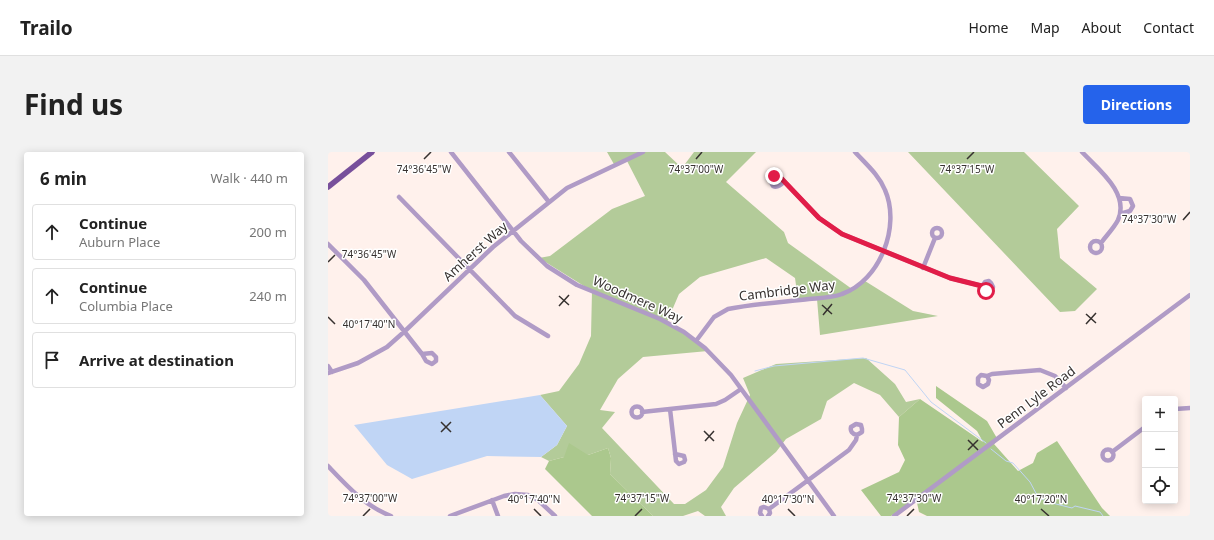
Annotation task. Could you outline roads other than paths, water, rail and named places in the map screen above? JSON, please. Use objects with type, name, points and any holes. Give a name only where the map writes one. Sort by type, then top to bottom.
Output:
[{"type":"main road","points":[[328,187],[372,152]]},
{"type":"street","name":"Woodmere Way","points":[[451,152],[513,230],[538,258],[566,279],[577,285],[660,320],[684,332],[721,364],[809,480],[834,516]]},
{"type":"street","points":[[509,152],[549,202]]},
{"type":"street","name":"Amherst Way","points":[[330,372],[348,367],[367,359],[387,346],[405,331],[493,247],[567,188],[643,152]]},
{"type":"street","name":"Cambridge Way","points":[[696,341],[714,317],[728,309],[834,296],[849,291],[861,284],[871,274],[888,239],[891,223],[890,207],[878,177],[855,152]]},
{"type":"street","points":[[1082,152],[1112,184],[1119,198],[1120,214],[1116,224],[1101,243]]},
{"type":"street","points":[[784,182],[819,218],[842,234],[923,268],[950,278],[982,286]]},
{"type":"street","points":[[399,197],[515,316],[548,336]]},
{"type":"street","points":[[1119,198],[1130,199],[1133,206],[1130,211],[1120,214]]},
{"type":"street","points":[[923,268],[935,238]]},
{"type":"street","points":[[328,244],[364,280],[422,354]]},
{"type":"street","name":"Penn Lyle Road","points":[[894,516],[1190,295]]},
{"type":"street","points":[[328,366],[330,372]]},
{"type":"street","points":[[987,376],[992,374],[1040,370],[1055,376],[1066,388]]},
{"type":"street","points":[[642,412],[716,404],[725,400],[741,389]]},
{"type":"street","points":[[1178,409],[1190,408]]},
{"type":"street","points":[[670,409],[675,454]]},
{"type":"street","points":[[1112,452],[1142,429]]},
{"type":"street","points":[[769,509],[845,454],[857,435]]},
{"type":"street","points":[[328,466],[359,498],[375,509],[392,516]]},
{"type":"street","points":[[450,516],[510,494],[528,495],[538,500],[555,516]]},
{"type":"street","points":[[492,500],[498,516]]},
{"type":"street","points":[[762,516],[760,512],[761,508],[764,507],[769,509]]},
{"type":"street","points":[[768,516],[770,513],[769,509]]},
{"type":"water","points":[[540,395],[567,426],[557,445],[541,457],[487,456],[412,479],[387,465],[354,425]]},
{"type":"waterway","points":[[755,371],[774,366],[863,358],[905,370],[931,402],[986,443]]},
{"type":"waterway","points":[[991,449],[1006,461],[1013,463],[1030,482],[1038,497],[1048,502],[1072,508],[1075,506],[1100,512],[1103,516]]}]
